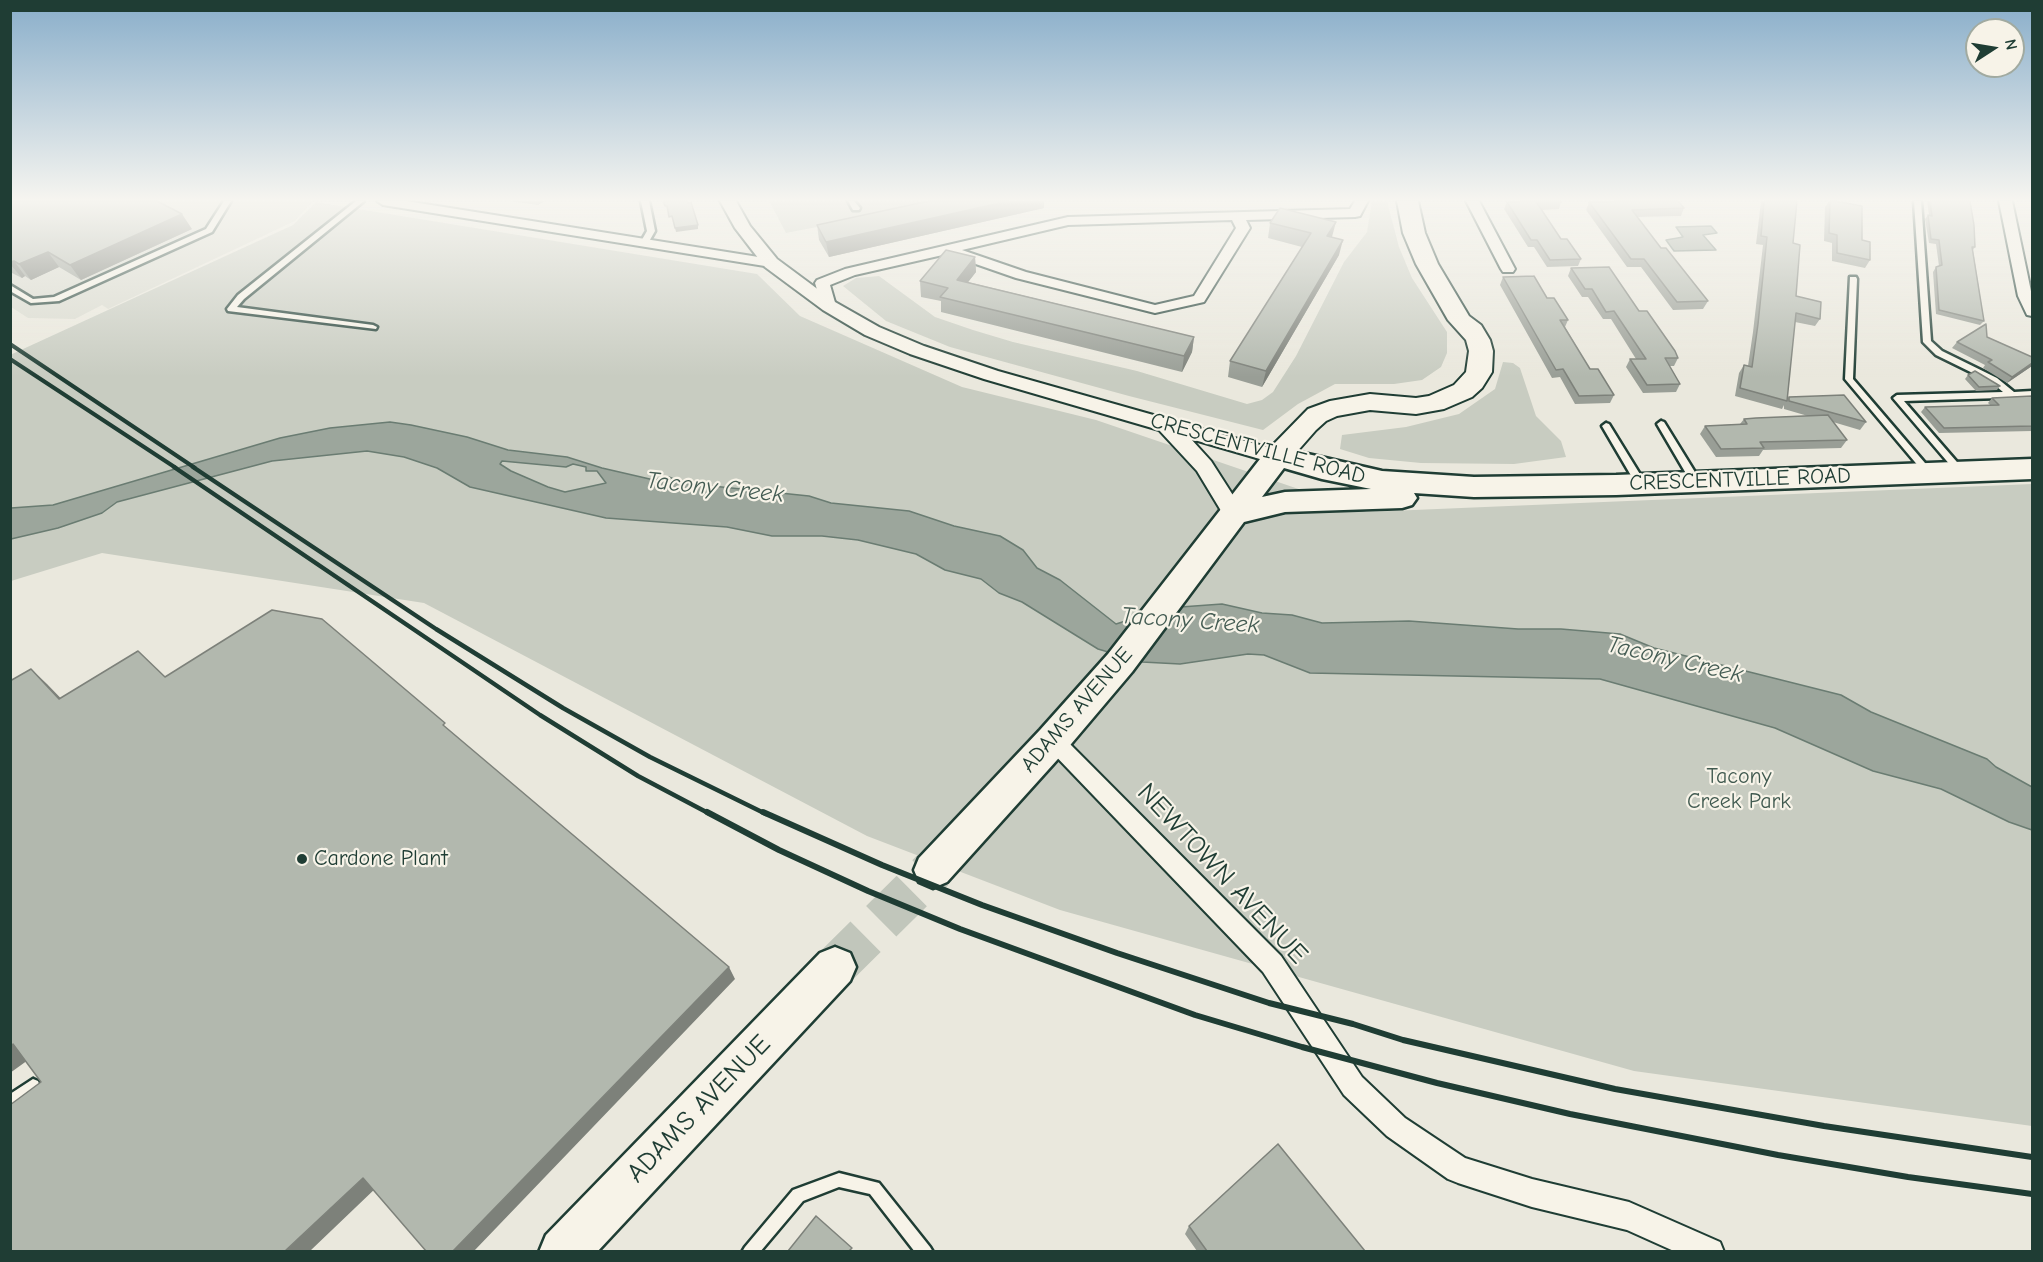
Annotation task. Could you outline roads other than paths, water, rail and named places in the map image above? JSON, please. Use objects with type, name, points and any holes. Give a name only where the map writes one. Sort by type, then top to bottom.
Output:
[{"type":"highway","name":"CRESCENTVILLE ROAD","points":[[1277,457],[1357,476],[1410,484],[1474,488],[2032,469]]},
{"type":"highway","name":"ADAMS AVENUE","points":[[933,870],[1053,740],[1120,663],[1277,457]]},
{"type":"highway","points":[[1234,514],[1285,502],[1472,496],[1612,485]]},
{"type":"highway","name":"ADAMS AVENUE","points":[[563,1251],[835,967]]},
{"type":"main road","points":[[1277,457],[1317,415],[1344,405],[1387,402],[1416,406],[1435,403],[1450,398],[1473,382],[1479,372],[1481,351],[1472,330],[1460,320],[1426,260]]},
{"type":"street","points":[[751,260],[771,263]]},
{"type":"street","name":"CRESCENTVILLE ROAD","points":[[769,260],[829,306],[872,331],[917,350],[991,375],[1277,457]]},
{"type":"street","points":[[829,306],[822,283],[850,272],[897,260]]},
{"type":"street","points":[[978,260],[1021,275],[1155,309],[1199,299],[1223,260]]},
{"type":"street","points":[[1503,260],[1508,269]]},
{"type":"street","points":[[2017,260],[2025,296],[2032,312]]},
{"type":"street","points":[[1165,425],[1204,466],[1234,514]]},
{"type":"street","name":"NEWTOWN AVENUE","points":[[1053,740],[1272,964],[1353,1086],[1396,1127],[1458,1169],[1532,1193],[1629,1216],[1710,1251]]},
{"type":"lane","points":[[10,287],[31,301],[56,299],[143,260]]},
{"type":"lane","points":[[287,260],[241,297],[231,309],[373,327]]},
{"type":"lane","points":[[1921,260],[1927,342],[1939,353],[1994,380],[2011,394]]},
{"type":"lane","points":[[1853,279],[1849,379],[1929,473]]},
{"type":"lane","points":[[1960,472],[1897,398],[2032,394]]},
{"type":"lane","points":[[1661,424],[1696,482]]},
{"type":"lane","points":[[1606,426],[1641,484]]},
{"type":"lane","points":[[10,1103],[33,1086]]},
{"type":"lane","points":[[750,1251],[798,1195],[839,1180],[874,1188],[925,1251]]},
{"type":"water","name":"Tacony Creek","points":[[390,422],[411,425],[467,437],[508,450],[567,457],[654,480],[669,477],[683,483],[809,496],[831,503],[909,511],[954,526],[1000,536],[1023,550],[1037,568],[1060,580],[1116,624],[1167,608],[1222,604],[1262,613],[1292,615],[1322,623],[1409,621],[1620,634],[1654,648],[1841,695],[1871,712],[1987,759],[1996,767],[2032,787],[2032,830],[2009,822],[1941,789],[1873,771],[1775,728],[1600,679],[1310,673],[1264,655],[1248,654],[1180,664],[1142,662],[1098,649],[1022,602],[999,593],[981,579],[945,570],[916,554],[858,540],[822,536],[772,536],[727,527],[606,518],[470,487],[437,468],[404,457],[367,451],[272,461],[117,502],[102,513],[58,528],[11,539],[11,508],[53,505],[280,438],[330,428]],"holes":[[[502,461],[566,467],[573,464],[586,467],[586,471],[597,471],[606,483],[565,492],[548,487],[500,464]]]},
{"type":"tunnel","points":[[835,967],[933,870]]},
{"type":"railway","points":[[10,344],[195,468]]},
{"type":"railway","points":[[10,359],[176,468]]},
{"type":"railway","points":[[174,467],[540,715],[638,776],[710,814]]},
{"type":"railway","points":[[193,467],[436,629],[563,708],[650,757],[766,814]]},
{"type":"railway","points":[[707,812],[779,850],[868,891],[960,929],[1195,1015],[1302,1047],[1437,1083],[1570,1114],[1778,1155],[1908,1177],[2032,1194]]},
{"type":"railway","points":[[763,812],[882,865],[982,905],[1117,953],[1269,1003],[1353,1024],[1403,1040],[1615,1089],[1824,1126],[2032,1157]]},
{"type":"place","name":"Cardone Plant","points":[[302,859]]},
{"type":"park label","name":"Tacony Creek Park","points":[[1739,790]]}]
